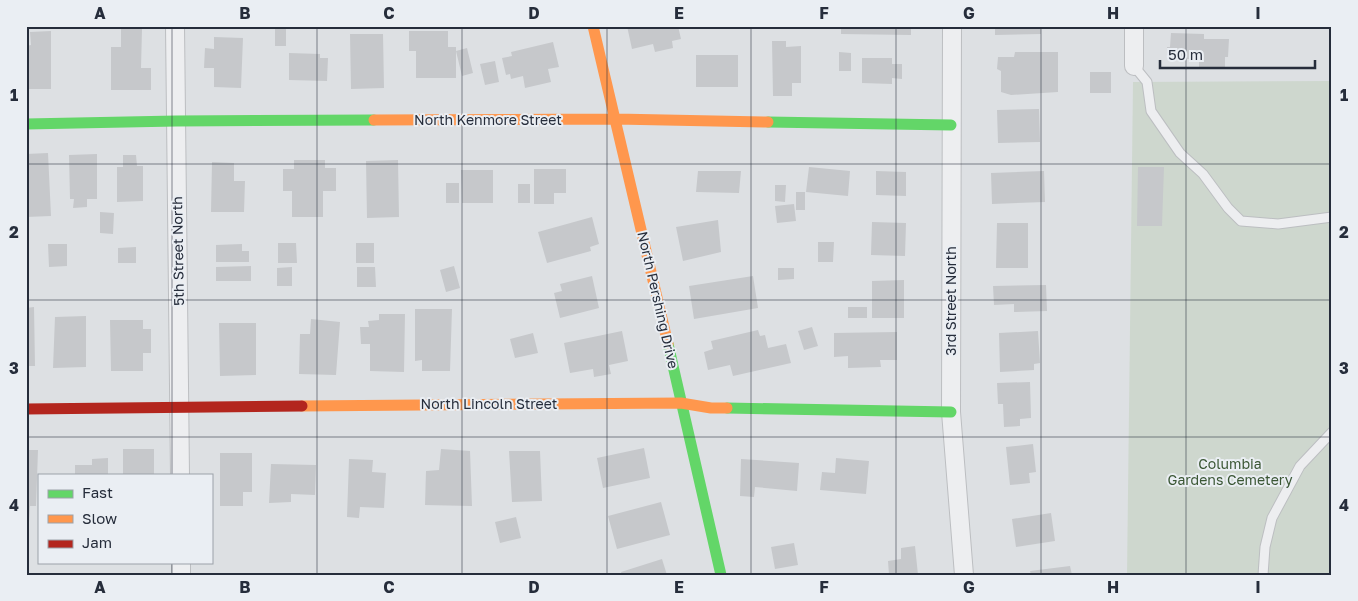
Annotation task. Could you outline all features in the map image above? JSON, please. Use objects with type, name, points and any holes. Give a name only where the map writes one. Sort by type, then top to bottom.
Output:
[{"type":"street","name":"5th Street North","points":[[175,26],[180,474]]},
{"type":"street","name":"North Pershing Drive","points":[[593,26],[721,575]]},
{"type":"street","name":"3rd Street North","points":[[952,26],[951,412],[964,575]]},
{"type":"street","points":[[1134,26],[1134,66]]},
{"type":"street","name":"North Kenmore Street","points":[[26,124],[176,121],[616,119],[951,125]]},
{"type":"street","name":"North Lincoln Street","points":[[26,409],[681,403],[711,408],[951,412]]},
{"type":"lane","points":[[1134,66],[1146,82],[1151,111],[1180,154],[1204,174],[1228,208],[1241,221],[1278,224],[1332,217]]},
{"type":"lane","points":[[1263,575],[1265,547],[1272,518],[1300,466],[1332,432]]},
{"type":"green space","name":"Columbia Gardens Cemetery","points":[[1332,81],[1332,575],[1127,575],[1133,82]]},
{"type":"building","points":[[627,26],[678,26],[681,39],[672,41],[673,48],[655,52],[653,44],[632,49]]},
{"type":"building","points":[[841,26],[911,26],[911,35],[841,34]]},
{"type":"building","points":[[995,26],[1041,26],[1041,34],[995,35]]},
{"type":"building","points":[[275,27],[286,27],[286,46],[275,46]]},
{"type":"building","points":[[121,29],[142,29],[141,68],[151,68],[151,90],[111,90],[111,47],[121,47]]},
{"type":"building","points":[[51,31],[51,89],[26,89],[26,46],[31,45],[30,32]]},
{"type":"building","points":[[409,31],[448,31],[448,47],[456,47],[456,78],[416,78],[416,51],[409,51]]},
{"type":"building","points":[[1171,33],[1204,34],[1204,39],[1229,39],[1228,57],[1225,57],[1225,68],[1199,68],[1199,59],[1167,59],[1167,47],[1170,47]]},
{"type":"building","points":[[350,34],[383,34],[384,88],[351,89]]},
{"type":"building","points":[[214,37],[243,38],[241,88],[214,87],[214,68],[204,68],[205,48],[214,49]]},
{"type":"building","points":[[772,41],[786,41],[786,47],[801,46],[801,83],[792,83],[792,96],[773,96]]},
{"type":"building","points":[[553,42],[559,67],[548,69],[551,82],[525,88],[523,76],[511,79],[510,74],[506,75],[502,58],[512,56],[511,52]]},
{"type":"building","points":[[467,48],[473,73],[462,76],[456,51]]},
{"type":"building","points":[[839,52],[851,53],[851,71],[839,71]]},
{"type":"building","points":[[1015,52],[1058,52],[1058,92],[1011,95],[1001,92],[1001,71],[997,69],[998,57],[1014,57]]},
{"type":"building","points":[[289,53],[320,54],[320,58],[328,58],[327,81],[289,80]]},
{"type":"building","points":[[696,55],[738,55],[738,87],[696,87]]},
{"type":"building","points":[[862,58],[892,58],[892,64],[902,64],[902,79],[892,78],[892,84],[862,83]]},
{"type":"building","points":[[495,61],[499,82],[485,85],[480,64]]},
{"type":"building","points":[[1090,72],[1111,72],[1111,93],[1090,93]]},
{"type":"building","points":[[1039,109],[1040,142],[998,143],[997,110]]},
{"type":"building","points":[[48,153],[51,216],[26,217],[26,154]]},
{"type":"building","points":[[97,154],[97,199],[87,199],[87,207],[73,208],[74,199],[70,199],[69,155]]},
{"type":"building","points":[[123,155],[136,155],[137,166],[143,166],[143,201],[117,202],[117,167],[123,167]]},
{"type":"building","points":[[294,160],[325,160],[325,168],[336,168],[336,191],[323,191],[323,217],[292,217],[292,191],[283,191],[283,169],[294,169]]},
{"type":"building","points":[[398,160],[399,217],[367,218],[366,161]]},
{"type":"building","points":[[212,162],[234,163],[234,181],[245,181],[244,212],[211,212]]},
{"type":"building","points":[[809,167],[850,171],[848,196],[806,192]]},
{"type":"building","points":[[1138,167],[1164,167],[1162,226],[1137,226]]},
{"type":"building","points":[[534,169],[566,169],[566,193],[554,193],[554,204],[534,204]]},
{"type":"building","points":[[461,170],[493,170],[493,203],[462,203]]},
{"type":"building","points":[[698,171],[741,171],[739,193],[696,192]]},
{"type":"building","points":[[876,171],[906,172],[906,196],[876,195]]},
{"type":"building","points":[[1044,171],[1045,202],[992,204],[991,173]]},
{"type":"building","points":[[446,183],[459,183],[459,203],[446,203]]},
{"type":"building","points":[[518,184],[530,184],[530,203],[518,203]]},
{"type":"building","points":[[775,185],[786,185],[785,202],[775,201]]},
{"type":"building","points":[[796,192],[805,192],[805,210],[796,210]]},
{"type":"building","points":[[794,204],[796,221],[777,223],[775,206]]},
{"type":"building","points":[[100,212],[114,213],[113,234],[100,233]]},
{"type":"building","points":[[592,217],[599,244],[590,247],[591,251],[547,263],[538,232]]},
{"type":"building","points":[[718,220],[721,252],[683,261],[676,227]]},
{"type":"building","points":[[872,222],[906,223],[905,256],[871,255]]},
{"type":"building","points":[[997,223],[1028,223],[1028,268],[996,268]]},
{"type":"building","points":[[818,242],[834,242],[833,262],[818,262]]},
{"type":"building","points":[[278,243],[296,243],[297,263],[278,263]]},
{"type":"building","points":[[356,243],[374,243],[374,263],[356,263]]},
{"type":"building","points":[[48,244],[67,244],[67,266],[49,267]]},
{"type":"building","points":[[242,244],[242,251],[249,251],[249,262],[216,262],[216,245]]},
{"type":"building","points":[[136,247],[136,263],[118,263],[118,248]]},
{"type":"building","points":[[251,266],[251,281],[216,281],[216,267]]},
{"type":"building","points":[[454,266],[460,288],[446,292],[440,270]]},
{"type":"building","points":[[292,267],[292,286],[277,286],[277,268]]},
{"type":"building","points":[[357,267],[375,267],[376,287],[357,287]]},
{"type":"building","points":[[778,268],[794,268],[794,279],[778,280]]},
{"type":"building","points":[[592,276],[599,308],[560,318],[554,293],[562,291],[560,284]]},
{"type":"building","points":[[753,276],[758,308],[694,319],[689,286]]},
{"type":"building","points":[[904,280],[904,318],[872,318],[872,281]]},
{"type":"building","points":[[1046,285],[1047,311],[1014,312],[1014,304],[994,305],[993,286]]},
{"type":"building","points":[[34,307],[35,366],[26,366],[26,308]]},
{"type":"building","points":[[848,307],[867,307],[867,318],[848,318]]},
{"type":"building","points":[[415,309],[452,309],[450,371],[422,371],[422,360],[415,361]]},
{"type":"building","points":[[379,314],[405,314],[404,372],[370,371],[370,344],[361,344],[360,327],[369,327],[368,321],[379,320]]},
{"type":"building","points":[[86,316],[86,367],[53,368],[55,317]]},
{"type":"building","points":[[311,319],[340,322],[336,375],[299,374],[300,334],[310,334]]},
{"type":"building","points":[[110,320],[143,320],[143,329],[151,329],[151,353],[143,353],[143,371],[111,371]]},
{"type":"building","points":[[219,323],[256,323],[256,375],[220,376]]},
{"type":"building","points":[[812,327],[818,346],[804,350],[798,331]]},
{"type":"building","points":[[758,330],[760,336],[765,335],[768,348],[786,344],[791,363],[733,376],[730,365],[708,370],[704,352],[713,349],[711,341]]},
{"type":"building","points":[[622,331],[628,361],[609,365],[611,374],[594,377],[593,369],[570,373],[564,343]]},
{"type":"building","points":[[1038,331],[1040,363],[1034,364],[1034,370],[1000,372],[999,333]]},
{"type":"building","points":[[897,332],[897,360],[880,360],[881,367],[848,368],[848,356],[834,357],[834,333]]},
{"type":"building","points":[[533,333],[538,353],[515,358],[510,339]]},
{"type":"building","points":[[1030,382],[1031,418],[1020,419],[1020,426],[1004,427],[1003,404],[998,404],[997,383]]},
{"type":"building","points":[[1033,444],[1036,472],[1029,473],[1030,483],[1010,485],[1006,447]]},
{"type":"building","points":[[644,448],[650,478],[603,488],[597,458]]},
{"type":"building","points":[[123,449],[154,449],[154,474],[123,474]]},
{"type":"building","points":[[441,449],[470,451],[472,506],[425,505],[426,471],[439,470]]},
{"type":"building","points":[[26,450],[38,450],[36,506],[30,506],[29,523],[26,523]]},
{"type":"building","points":[[509,451],[540,451],[542,501],[512,502]]},
{"type":"building","points":[[220,453],[252,453],[252,492],[243,492],[243,506],[220,506]]},
{"type":"building","points":[[108,458],[108,474],[75,474],[75,465],[92,465],[92,459]]},
{"type":"building","points":[[836,458],[869,461],[866,494],[820,490],[822,472],[835,473]]},
{"type":"building","points":[[349,459],[373,460],[372,472],[386,473],[384,508],[360,507],[359,518],[347,517]]},
{"type":"building","points":[[741,459],[799,463],[797,491],[755,487],[754,497],[740,496]]},
{"type":"building","points":[[271,464],[316,465],[315,495],[291,494],[291,502],[269,503]]},
{"type":"building","points":[[661,502],[670,535],[617,549],[608,516]]},
{"type":"building","points":[[1051,513],[1055,541],[1016,547],[1012,519]]},
{"type":"building","points":[[516,517],[521,538],[500,543],[495,522]]},
{"type":"building","points":[[794,543],[798,565],[775,569],[771,547]]},
{"type":"building","points":[[915,546],[918,575],[889,575],[888,561],[901,559],[901,548]]},
{"type":"building","points":[[662,559],[667,575],[622,575],[621,572]]},
{"type":"building","points":[[1070,566],[1072,575],[1031,575],[1030,571]]},
{"type":"traffic: fast","points":[[26,124],[374,120]]},
{"type":"traffic: fast","points":[[768,122],[951,125]]},
{"type":"traffic: fast","points":[[668,344],[721,575]]},
{"type":"traffic: fast","points":[[727,408],[951,412]]},
{"type":"traffic: slow","points":[[593,26],[668,344]]},
{"type":"traffic: slow","points":[[374,120],[616,119],[768,122]]},
{"type":"traffic: slow","points":[[302,406],[681,403],[711,408],[727,408]]},
{"type":"traffic: jam","points":[[26,409],[302,406]]}]
